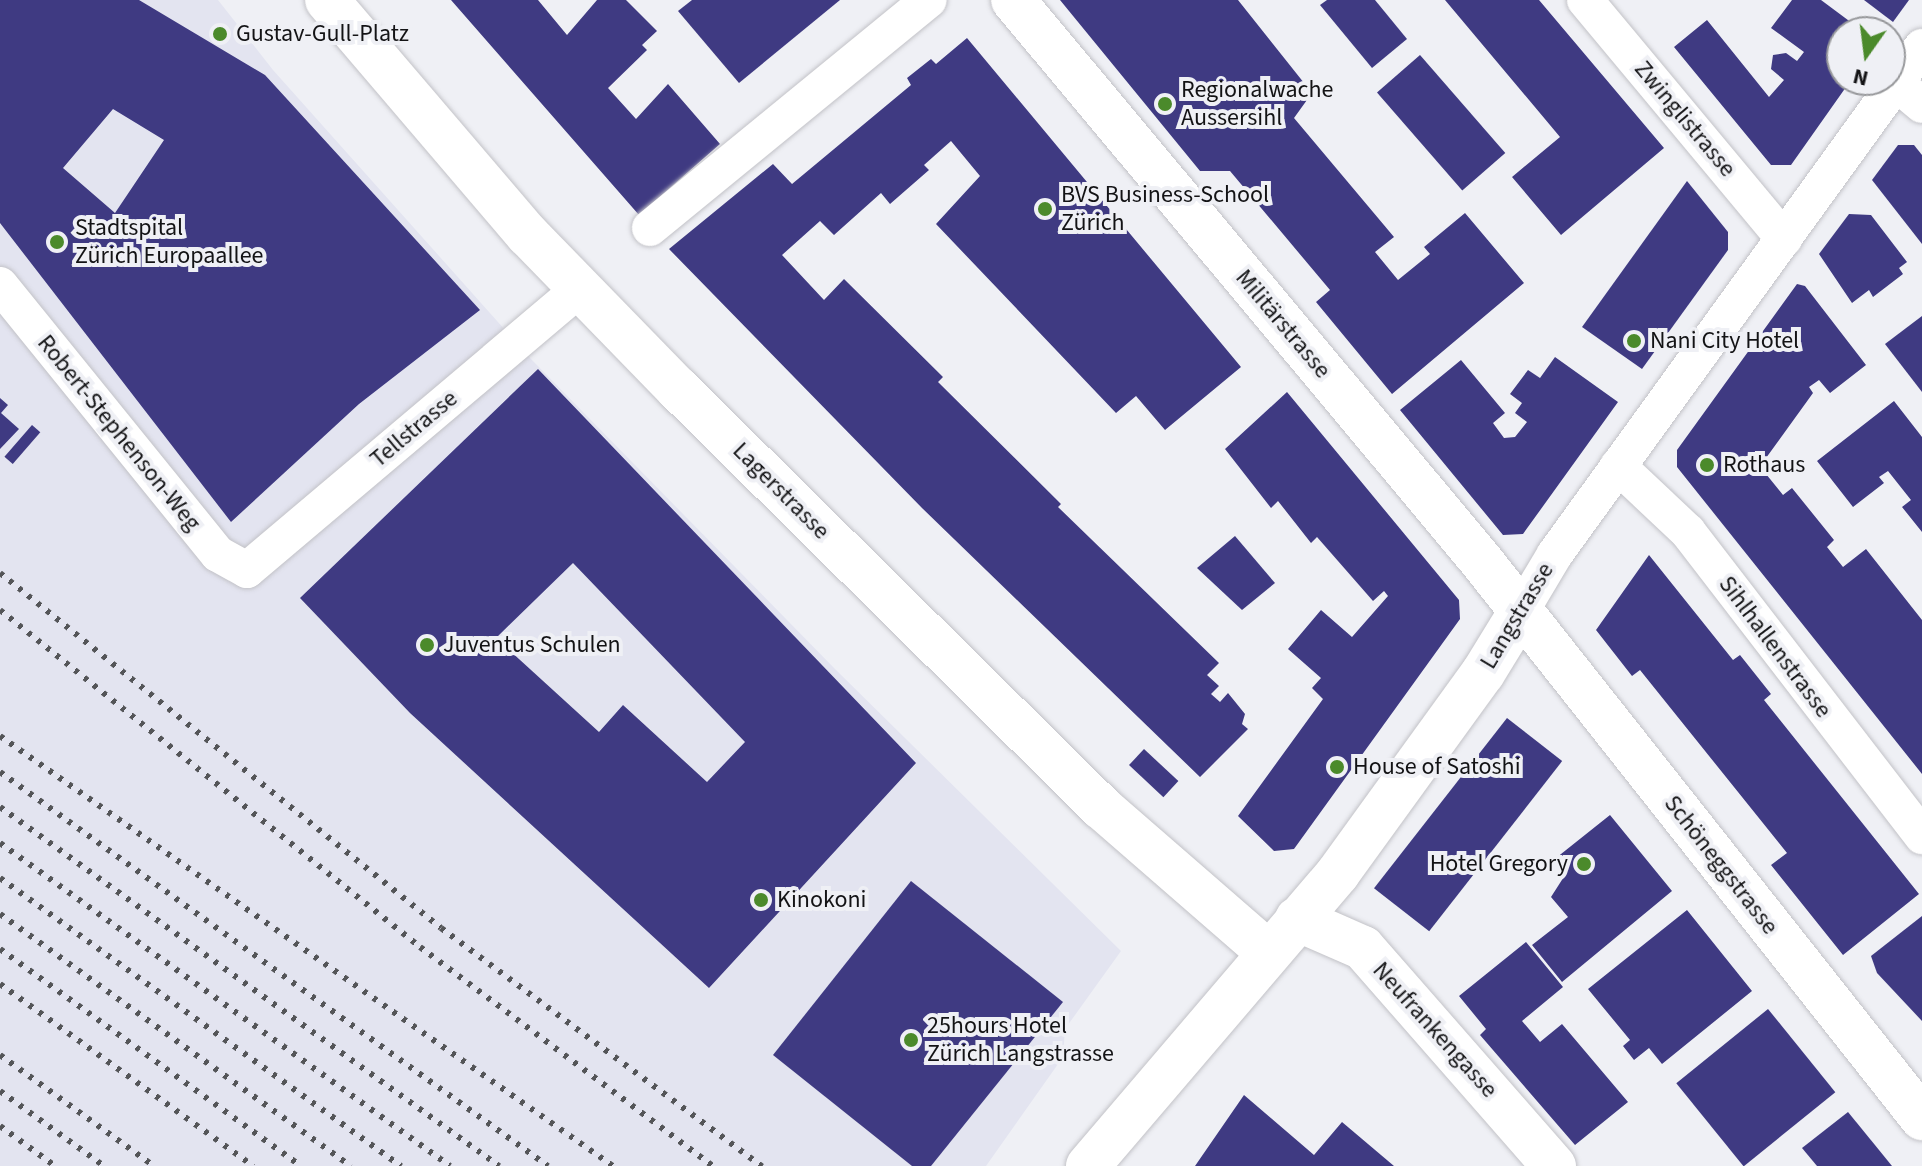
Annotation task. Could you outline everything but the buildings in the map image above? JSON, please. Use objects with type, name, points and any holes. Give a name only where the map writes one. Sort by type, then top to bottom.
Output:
[{"type":"street","name":"Lagerstrasse","points":[[327,0],[449,146],[580,289],[1079,786],[1268,952]]},
{"type":"street","points":[[650,228],[929,0]]},
{"type":"street","name":"Militärstrasse","points":[[1013,0],[1521,611]]},
{"type":"street","name":"Zwinglistrasse","points":[[1585,0],[1784,239]]},
{"type":"street","name":"Langstrasse","points":[[1088,1166],[1297,919],[1389,803],[1483,673],[1618,466],[1784,239],[1909,94],[1922,47]]},
{"type":"street","name":"Robert-Stephenson-Weg","points":[[0,285],[218,554],[247,570]]},
{"type":"street","name":"Tellstrasse","points":[[247,570],[580,289]]},
{"type":"street","name":"Sihlhallenstrasse","points":[[1618,466],[1688,532],[1922,836]]},
{"type":"street","name":"Schöneggstrasse","points":[[1521,611],[1922,1118]]},
{"type":"street","name":"Neufrankengasse","points":[[1297,919],[1363,948],[1554,1166]]},
{"type":"shaded area","points":[[0,0],[218,0],[273,70],[531,359],[835,669],[1121,951],[1065,1029],[1063,1057],[986,1166],[0,1166]]},
{"type":"railway","points":[[0,573],[441,928],[762,1166]]},
{"type":"railway","points":[[0,610],[420,947],[713,1166]]},
{"type":"railway","points":[[0,736],[613,1166]]},
{"type":"railway","points":[[0,772],[548,1166]]},
{"type":"railway","points":[[0,807],[499,1166]]},
{"type":"railway","points":[[0,843],[450,1166]]},
{"type":"railway","points":[[0,878],[401,1166]]},
{"type":"railway","points":[[0,914],[351,1166]]},
{"type":"railway","points":[[0,949],[301,1166]]},
{"type":"railway","points":[[0,984],[253,1166]]},
{"type":"railway","points":[[0,1055],[154,1166]]},
{"type":"railway","points":[[0,1091],[104,1166]]},
{"type":"railway","points":[[0,1126],[55,1166]]},
{"type":"place","name":"Gustav-Gull-Platz","points":[[220,34]]},
{"type":"place","name":"Regionalwache Aussersihl","points":[[1165,104]]},
{"type":"place","name":"BVS Business-School Zürich","points":[[1045,209]]},
{"type":"place","name":"Stadtspital Zürich Europaallee","points":[[57,242]]},
{"type":"place","name":"Nani City Hotel","points":[[1634,341]]},
{"type":"place","name":"Rothaus","points":[[1707,465]]},
{"type":"place","name":"Juventus Schulen","points":[[427,645]]},
{"type":"place","name":"House of Satoshi","points":[[1337,767]]},
{"type":"place","name":"Hotel Gregory","points":[[1584,864]]},
{"type":"place","name":"Kinokoni","points":[[761,900]]},
{"type":"place","name":"25hours Hotel Zürich Langstrasse","points":[[911,1040]]}]
